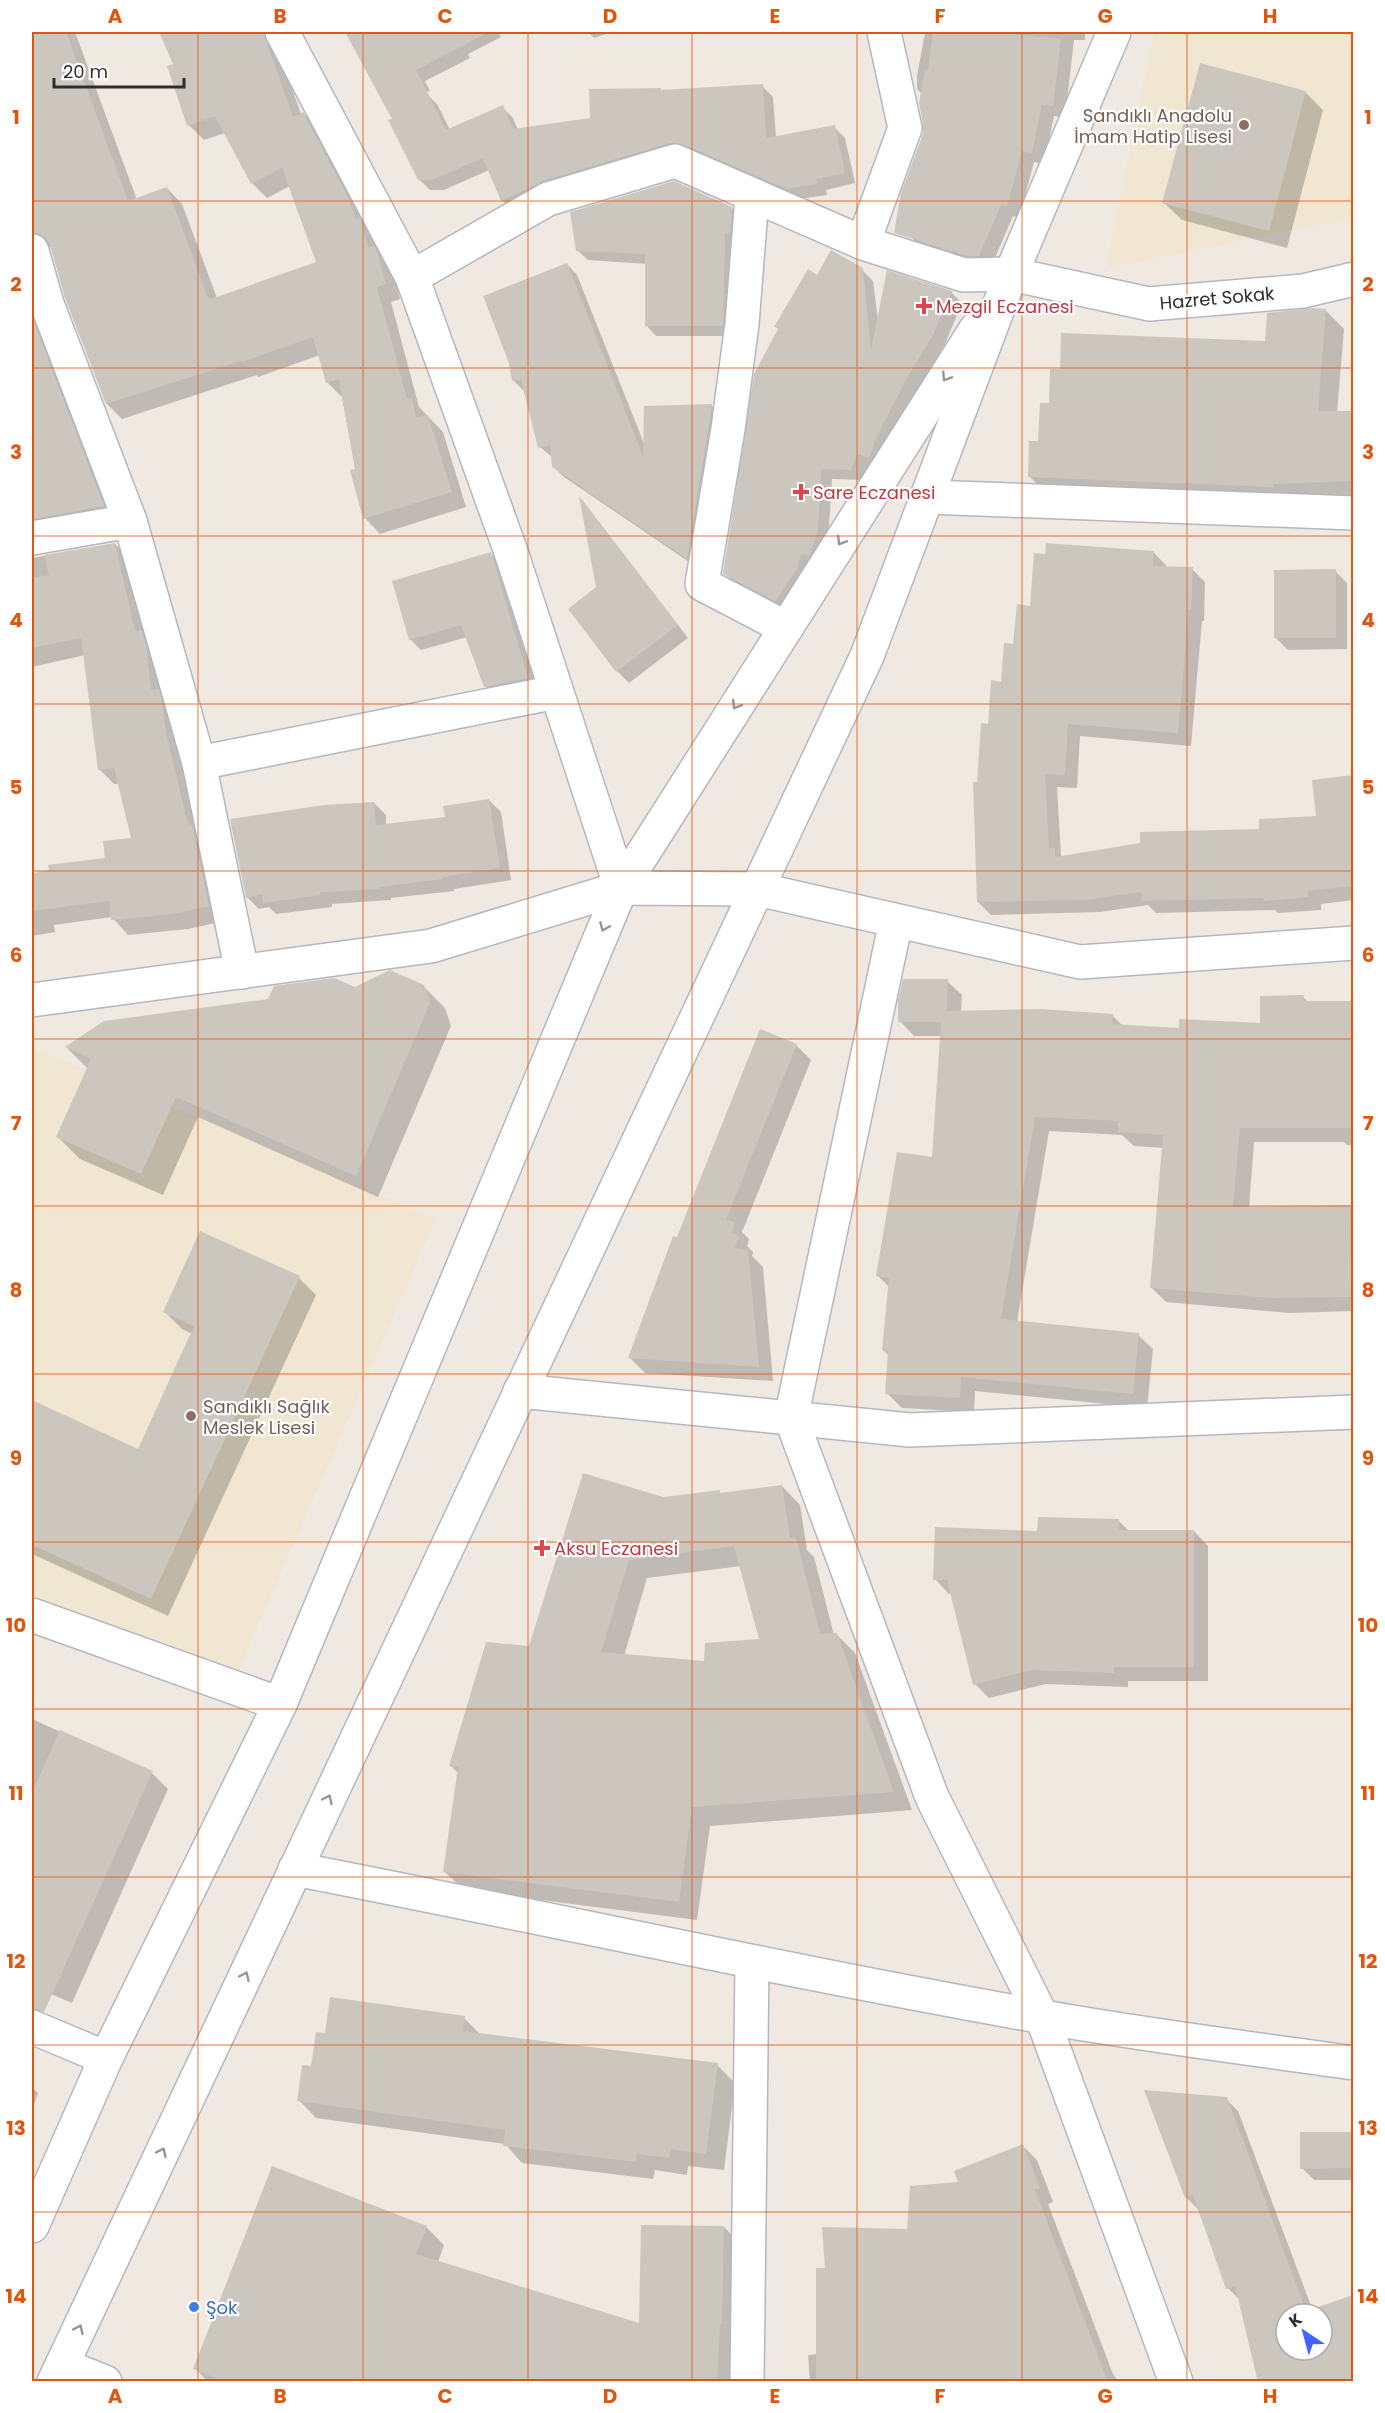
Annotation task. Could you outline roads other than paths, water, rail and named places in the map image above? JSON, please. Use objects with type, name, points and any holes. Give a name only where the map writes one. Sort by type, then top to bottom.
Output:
[{"type":"street","points":[[282,32],[412,277],[512,552],[621,888]]},
{"type":"street","points":[[863,243],[905,128],[884,32]]},
{"type":"street","points":[[105,2382],[58,2373],[867,656],[1011,274],[1114,32]]},
{"type":"street","name":"Hazret Sokak","points":[[412,277],[548,199],[675,161],[863,243],[964,275],[1011,274],[1149,304],[1303,291],[1353,279]]},
{"type":"street","points":[[752,196],[739,347],[702,584],[786,628]]},
{"type":"street","points":[[32,251],[47,304],[130,521],[199,763],[242,972]]},
{"type":"street","points":[[32,2226],[106,2058],[280,1704],[621,888],[1011,274]]},
{"type":"street","points":[[928,497],[1353,513]]},
{"type":"street","points":[[32,538],[130,521]]},
{"type":"street","points":[[199,763],[556,692]]},
{"type":"street","points":[[32,1000],[431,946],[621,888],[757,889],[1080,962],[1353,943]]},
{"type":"street","points":[[896,921],[790,1418],[932,1797],[1042,2017],[1176,2382]]},
{"type":"street","points":[[520,1391],[910,1430],[1353,1412]]},
{"type":"street","points":[[32,1615],[280,1704]]},
{"type":"street","points":[[295,1869],[752,1962],[1042,2017],[1353,2063]]},
{"type":"street","points":[[747,2382],[752,1962]]},
{"type":"street","points":[[32,2027],[106,2058]]},
{"type":"place","name":"Sandıklı Anadolu İmam Hatip Lisesi","points":[[1244,125]]},
{"type":"place","name":"Mezgil Eczanesi","points":[[924,306]]},
{"type":"place","name":"Sare Eczanesi","points":[[801,492]]},
{"type":"place","name":"Sandıklı Sağlık Meslek Lisesi","points":[[191,1416]]},
{"type":"place","name":"Aksu Eczanesi","points":[[542,1548]]},
{"type":"place","name":"Şok","points":[[194,2307]]}]
